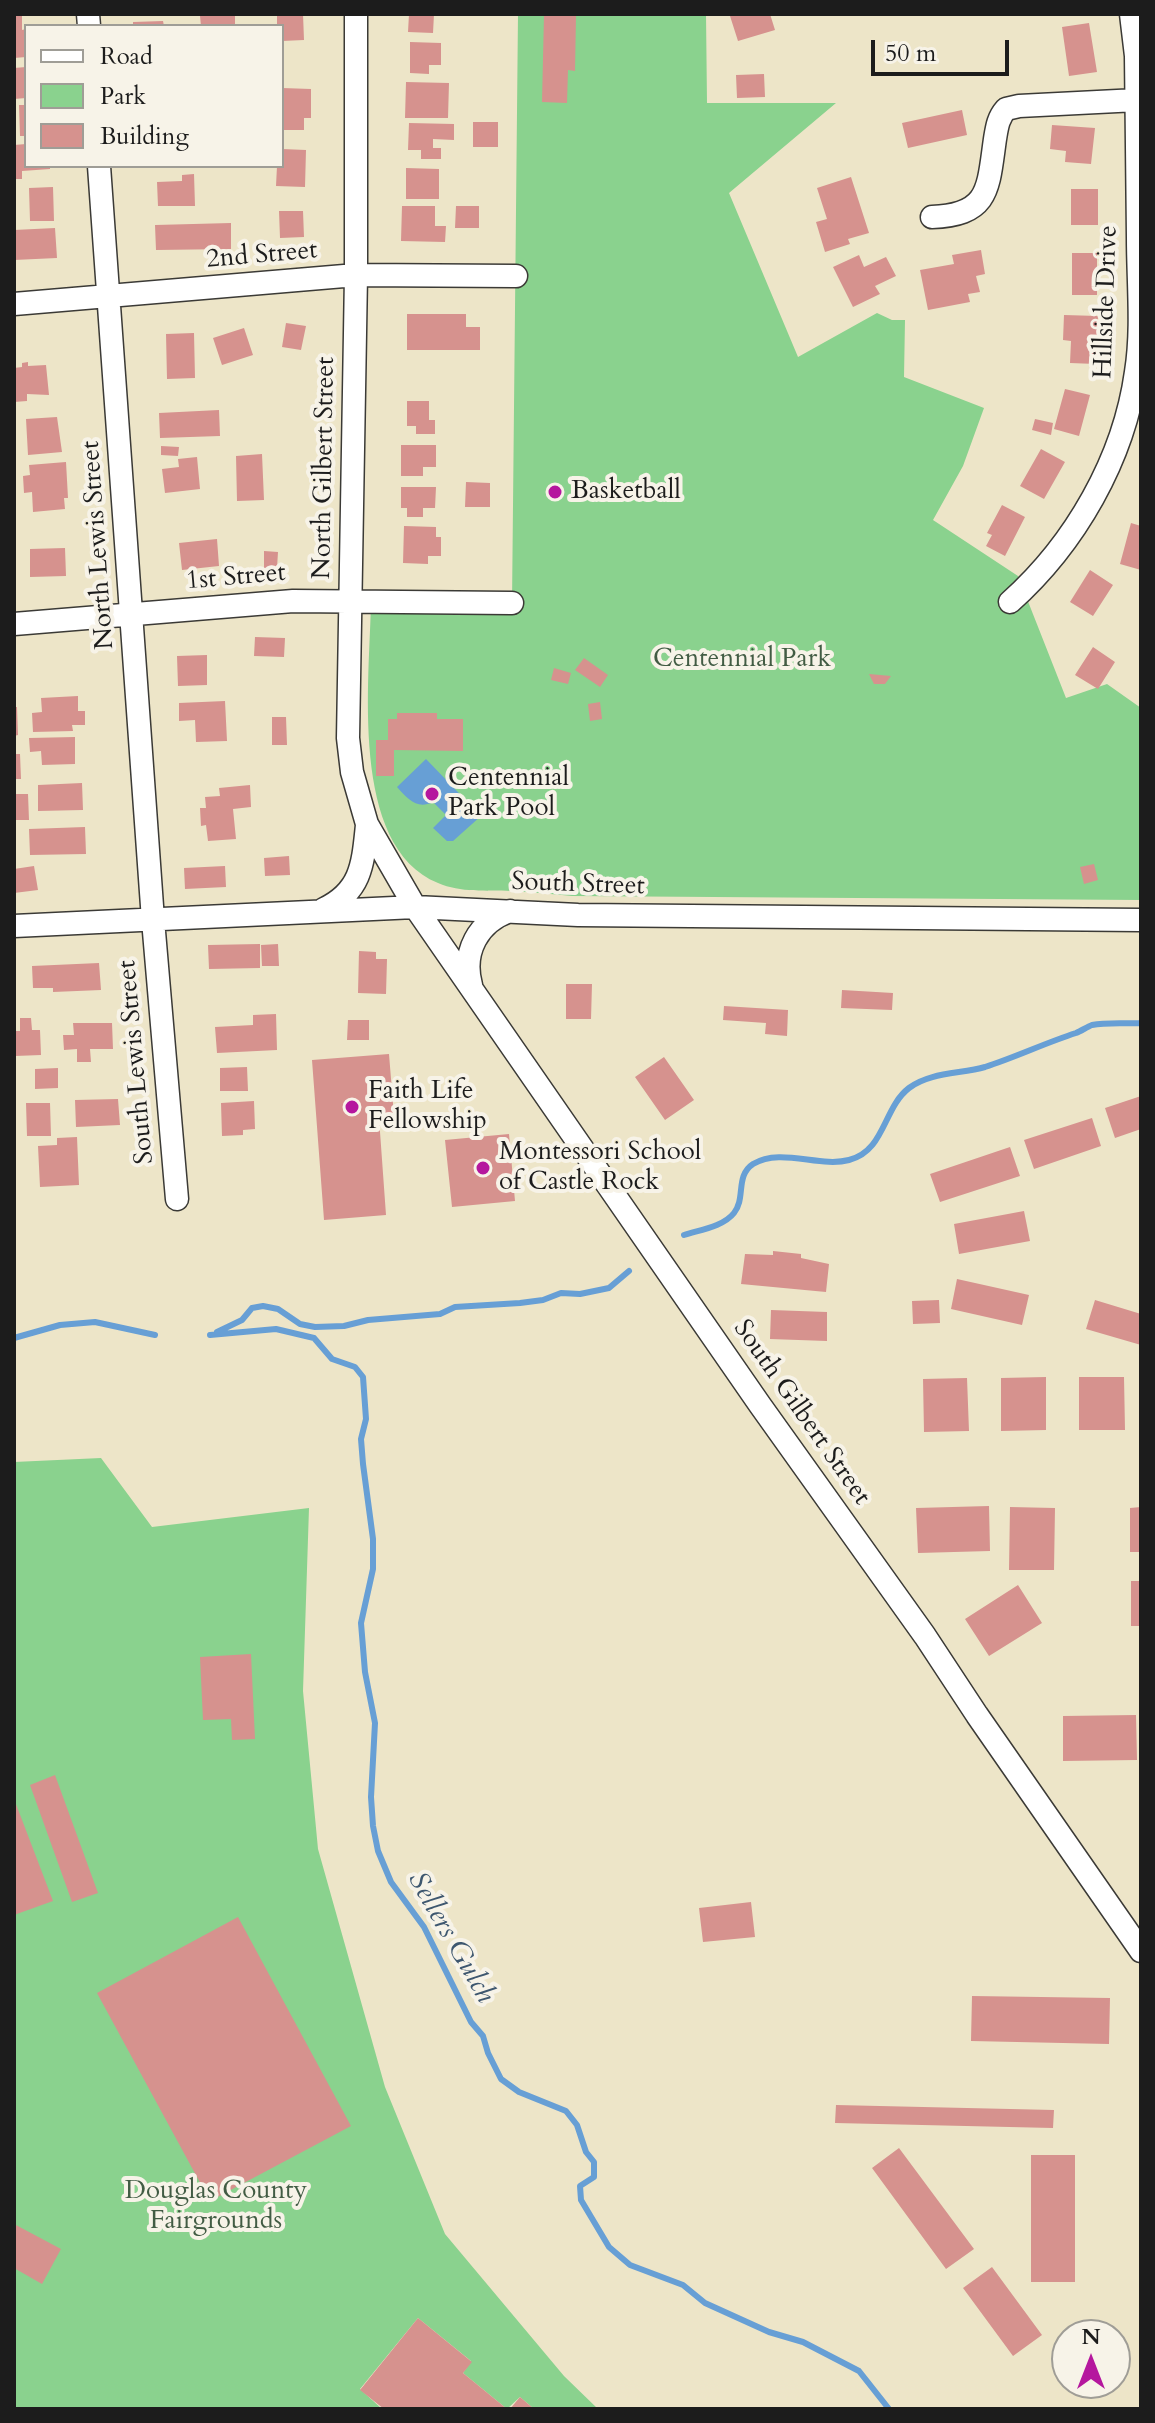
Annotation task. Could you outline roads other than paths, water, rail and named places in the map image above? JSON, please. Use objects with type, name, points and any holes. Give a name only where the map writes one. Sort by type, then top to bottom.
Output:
[{"type":"street","name":"North Gilbert Street","points":[[356,14],[356,275],[348,738],[352,772],[367,824],[415,907]]},
{"type":"street","name":"Hillside Drive","points":[[1010,602],[1038,575],[1094,495],[1110,463],[1130,404],[1137,370],[1140,296],[1137,100],[1131,14]]},
{"type":"street","points":[[932,217],[963,215],[979,202],[988,180],[998,124],[1006,109],[1137,100]]},
{"type":"street","name":"North Lewis Street","points":[[99,168],[153,920]]},
{"type":"street","name":"2nd Street","points":[[14,304],[356,275],[516,276]]},
{"type":"street","name":"1st Street","points":[[14,624],[293,601],[512,603]]},
{"type":"street","points":[[319,911],[340,901],[354,885],[363,863],[367,824]]},
{"type":"street","name":"South Street","points":[[14,926],[415,907],[578,915],[1141,920]]},
{"type":"street","name":"South Gilbert Street","points":[[415,907],[661,1263],[925,1636],[1141,1951]]},
{"type":"street","points":[[474,994],[468,960],[475,938],[492,920],[511,911]]},
{"type":"street","name":"South Lewis Street","points":[[153,920],[177,1199]]},
{"type":"water","name":"Centennial Park Pool","points":[[426,759],[481,816],[453,841],[447,841],[433,828],[446,815],[433,802],[417,804],[397,787]]},
{"type":"waterway","points":[[684,1235],[729,1218],[738,1207],[744,1175],[753,1164],[764,1159],[788,1157],[837,1162],[861,1155],[877,1139],[900,1096],[917,1083],[936,1076],[985,1067],[1092,1025],[1141,1023]]},
{"type":"waterway","points":[[217,1332],[242,1320],[252,1308],[263,1306],[278,1309],[300,1324],[344,1326],[368,1320],[440,1314],[455,1307],[543,1300],[561,1293],[580,1294],[609,1288],[629,1271]]},
{"type":"waterway","name":"Sellers Gulch","points":[[14,1338],[60,1325],[95,1322],[155,1335]]},
{"type":"waterway","name":"Sellers Gulch","points":[[210,1335],[276,1329],[314,1338],[332,1359],[355,1367],[363,1377],[366,1419],[361,1439],[373,1539],[373,1569],[361,1623],[365,1672],[375,1723],[371,1797],[373,1826],[378,1851],[391,1882],[424,1927],[471,2022],[483,2036],[501,2079],[519,2092],[566,2111],[577,2125],[586,2152],[594,2162],[594,2177],[580,2186],[581,2200],[609,2247],[630,2265],[683,2285],[705,2303],[769,2332],[803,2342],[859,2371],[889,2409]]},
{"type":"place","name":"Basketball","points":[[555,492]]},
{"type":"place","name":"Centennial Park Pool","points":[[432,794]]},
{"type":"place","name":"Faith Life Fellowship","points":[[352,1107]]},
{"type":"place","name":"Montessori School of Castle Rock","points":[[483,1168]]},
{"type":"park label","name":"Centennial Park","points":[[742,660]]},
{"type":"park label","name":"Douglas County Fairgrounds","points":[[216,2207]]}]
